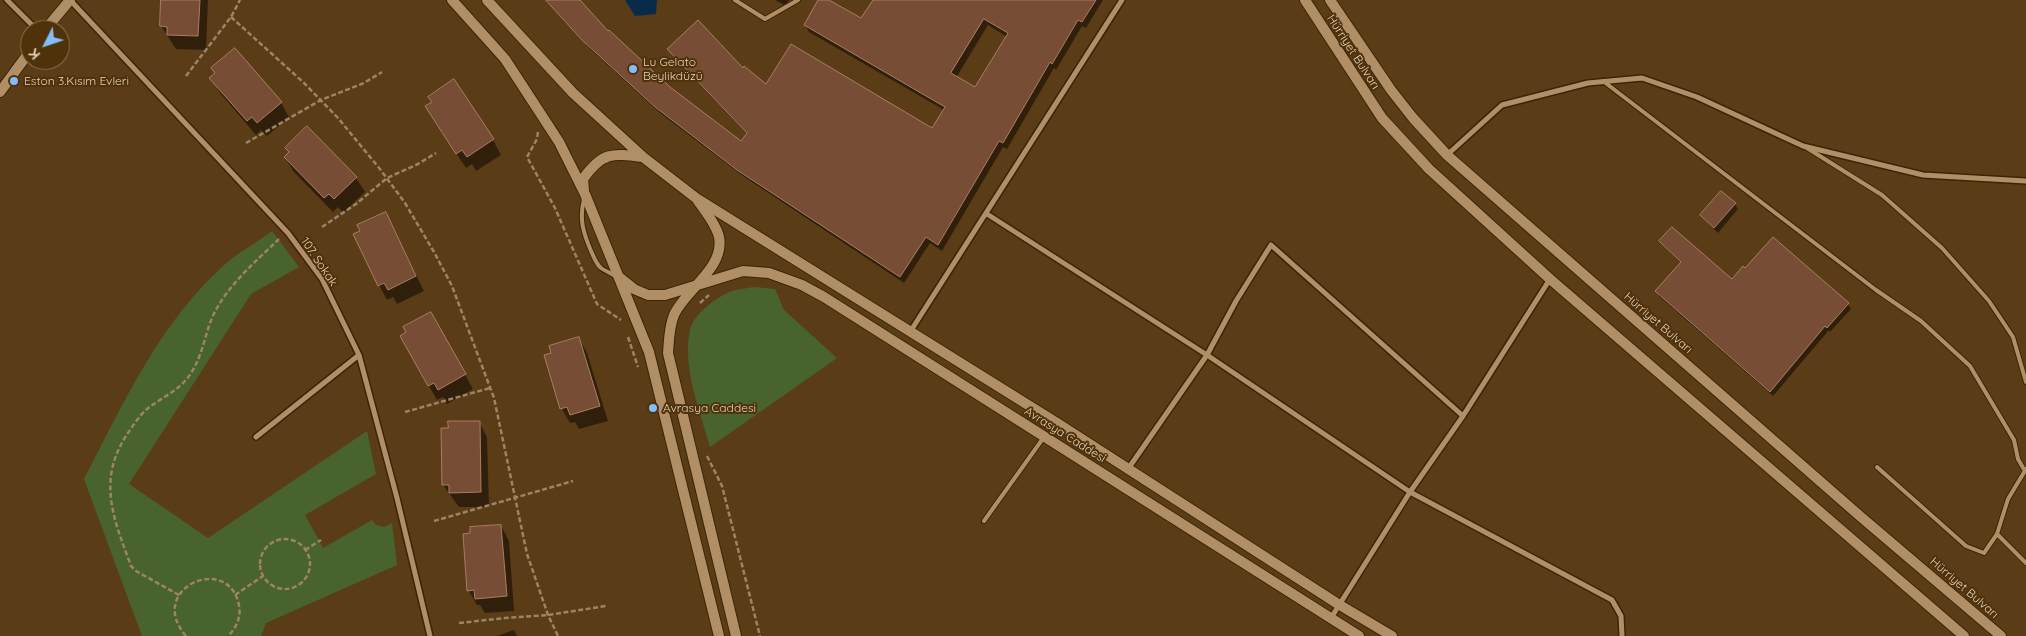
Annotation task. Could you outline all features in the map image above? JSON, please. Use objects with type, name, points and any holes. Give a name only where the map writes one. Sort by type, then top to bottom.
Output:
[{"type":"street","points":[[7,0],[27,20]]},
{"type":"street","points":[[54,20],[70,0]]},
{"type":"street","name":"107. Sokak","points":[[70,0],[288,233],[322,279],[358,355],[397,498],[430,636]]},
{"type":"street","points":[[452,0],[505,59],[559,142],[585,194],[649,352],[719,636]]},
{"type":"street","points":[[487,0],[573,93],[643,157],[696,198],[1058,423],[1338,604],[1392,636]]},
{"type":"street","points":[[910,332],[1122,0]]},
{"type":"street","name":"Hürriyet Bulvarı","points":[[1305,0],[1382,118],[1402,142],[1456,195],[1550,279],[1964,636]]},
{"type":"street","name":"Hürriyet Bulvarı","points":[[1330,0],[1391,90],[1413,118],[1447,155],[1854,511],[2001,636]]},
{"type":"street","points":[[0,92],[20,65]]},
{"type":"street","points":[[1447,155],[1502,105],[1588,83],[1642,78],[1697,96],[1803,146],[1923,175],[2026,181]]},
{"type":"street","points":[[585,194],[583,179],[591,168],[604,158],[616,153],[643,157]]},
{"type":"street","points":[[696,198],[713,223],[719,237],[719,251],[714,264],[674,314],[669,333],[668,353],[736,636]]},
{"type":"street","points":[[987,214],[1207,355],[1410,492],[1612,600],[1622,616],[1622,636]]},
{"type":"street","points":[[1128,470],[1207,355],[1236,301],[1271,245],[1463,416]]},
{"type":"street","name":"Avrasya Caddesi","points":[[693,288],[743,271],[768,273],[802,285],[824,297],[1359,636]]},
{"type":"street","points":[[619,277],[634,289],[648,295],[665,295],[693,288]]},
{"type":"street","points":[[1331,619],[1338,604],[1410,492],[1463,416],[1550,279]]},
{"type":"street","points":[[256,437],[358,355]]},
{"type":"lane","points":[[735,0],[765,19],[798,0]]},
{"type":"lane","points":[[1603,81],[1876,290],[1921,321],[1970,366],[2014,440],[2018,459],[2025,471]]},
{"type":"lane","points":[[1803,146],[1882,195],[1942,248],[1989,300],[2013,337],[2026,382]]},
{"type":"lane","points":[[585,194],[581,213],[585,238],[595,260],[602,268],[619,277]]},
{"type":"lane","points":[[984,521],[1044,437]]},
{"type":"lane","points":[[1877,468],[1966,546],[1984,553],[1997,534],[2008,499],[2026,467]]},
{"type":"lane","points":[[1997,534],[2026,563]]},
{"type":"path","points":[[186,76],[231,17],[240,0]]},
{"type":"path","points":[[231,17],[304,82],[338,118],[405,203],[452,286],[490,388],[502,431],[527,554],[548,615],[558,636]]},
{"type":"path","points":[[246,143],[321,100],[364,83],[382,72]]},
{"type":"path","points":[[536,125],[538,130],[537,139],[527,157],[555,208],[597,304],[622,321]]},
{"type":"path","points":[[322,227],[356,204],[387,178],[418,164],[436,153]]},
{"type":"path","points":[[179,595],[136,572],[131,566],[114,518],[109,490],[112,466],[119,448],[147,410],[172,392],[191,374],[206,339],[210,324],[225,295],[253,264],[288,233]]},
{"type":"path","points":[[697,305],[711,293]]},
{"type":"path","points":[[625,329],[640,372]]},
{"type":"path","points":[[405,412],[490,388]]},
{"type":"path","points":[[703,448],[722,486],[760,636]]},
{"type":"path","points":[[434,521],[573,481]]},
{"type":"path","points":[[276,540],[293,540],[305,550],[309,558],[308,574],[297,585],[282,589],[275,587],[263,576],[260,560],[268,545],[276,540]]},
{"type":"path","points":[[305,550],[321,540]]},
{"type":"path","points":[[235,594],[263,576]]},
{"type":"path","points":[[186,636],[180,628],[174,609],[179,595],[190,583],[210,578],[221,581],[230,588],[235,594],[240,608],[239,619],[235,629],[228,636]]},
{"type":"path","points":[[459,623],[548,615],[606,606]]},
{"type":"green space","points":[[272,231],[299,267],[251,294],[129,484],[208,538],[367,431],[376,474],[305,515],[323,548],[372,520],[376,525],[384,527],[392,523],[397,565],[266,623],[261,636],[142,636],[84,479],[144,366],[180,313],[223,266]]},
{"type":"green space","points":[[755,287],[775,289],[784,310],[837,358],[710,447],[690,374],[688,344],[690,330],[696,318],[713,301],[732,291]]},
{"type":"water","points":[[625,0],[657,0],[656,14],[635,16]]},
{"type":"building","points":[[161,0],[200,0],[198,36],[167,35],[167,27],[160,26]]},
{"type":"building","points":[[546,0],[580,0],[608,31],[670,87],[741,141],[747,133],[667,49],[698,20],[743,68],[744,66],[766,84],[791,44],[932,128],[945,107],[804,25],[818,0],[829,0],[861,18],[873,0],[1096,0],[1082,22],[1078,20],[1052,64],[1050,62],[1003,143],[999,141],[938,245],[926,237],[900,277],[737,170],[655,107],[583,41]],"holes":[[[984,19],[1008,33],[975,87],[951,73]]]},
{"type":"building","points":[[235,48],[282,102],[257,123],[252,117],[247,121],[209,78],[215,73],[211,68]]},
{"type":"building","points":[[454,79],[494,139],[467,157],[462,150],[456,154],[425,106],[432,102],[428,97]]},
{"type":"building","points":[[307,126],[357,177],[334,199],[329,194],[324,198],[284,157],[289,152],[285,148]]},
{"type":"building","points":[[1721,191],[1736,203],[1714,228],[1700,215]]},
{"type":"building","points":[[386,212],[416,276],[388,290],[384,283],[378,286],[353,234],[360,231],[357,225]]},
{"type":"building","points":[[1672,227],[1732,279],[1743,266],[1745,268],[1773,237],[1849,303],[1827,328],[1825,326],[1770,392],[1655,291],[1681,262],[1659,241]]},
{"type":"building","points":[[431,312],[466,374],[438,390],[434,383],[428,386],[400,336],[406,332],[403,327]]},
{"type":"building","points":[[579,337],[600,406],[570,415],[567,407],[560,409],[544,355],[551,353],[549,346]]},
{"type":"building","points":[[448,421],[480,421],[481,492],[449,493],[449,485],[442,485],[441,428],[448,428]]},
{"type":"building","points":[[501,525],[507,596],[475,599],[474,590],[467,591],[463,534],[470,533],[470,527]]},
{"type":"place","name":"Lu Gelato Beylikdüzü","points":[[633,69]]},
{"type":"place","name":"Eston 3.Kısım Evleri","points":[[14,81]]},
{"type":"place","name":"Avrasya Caddesi","points":[[653,408]]}]
